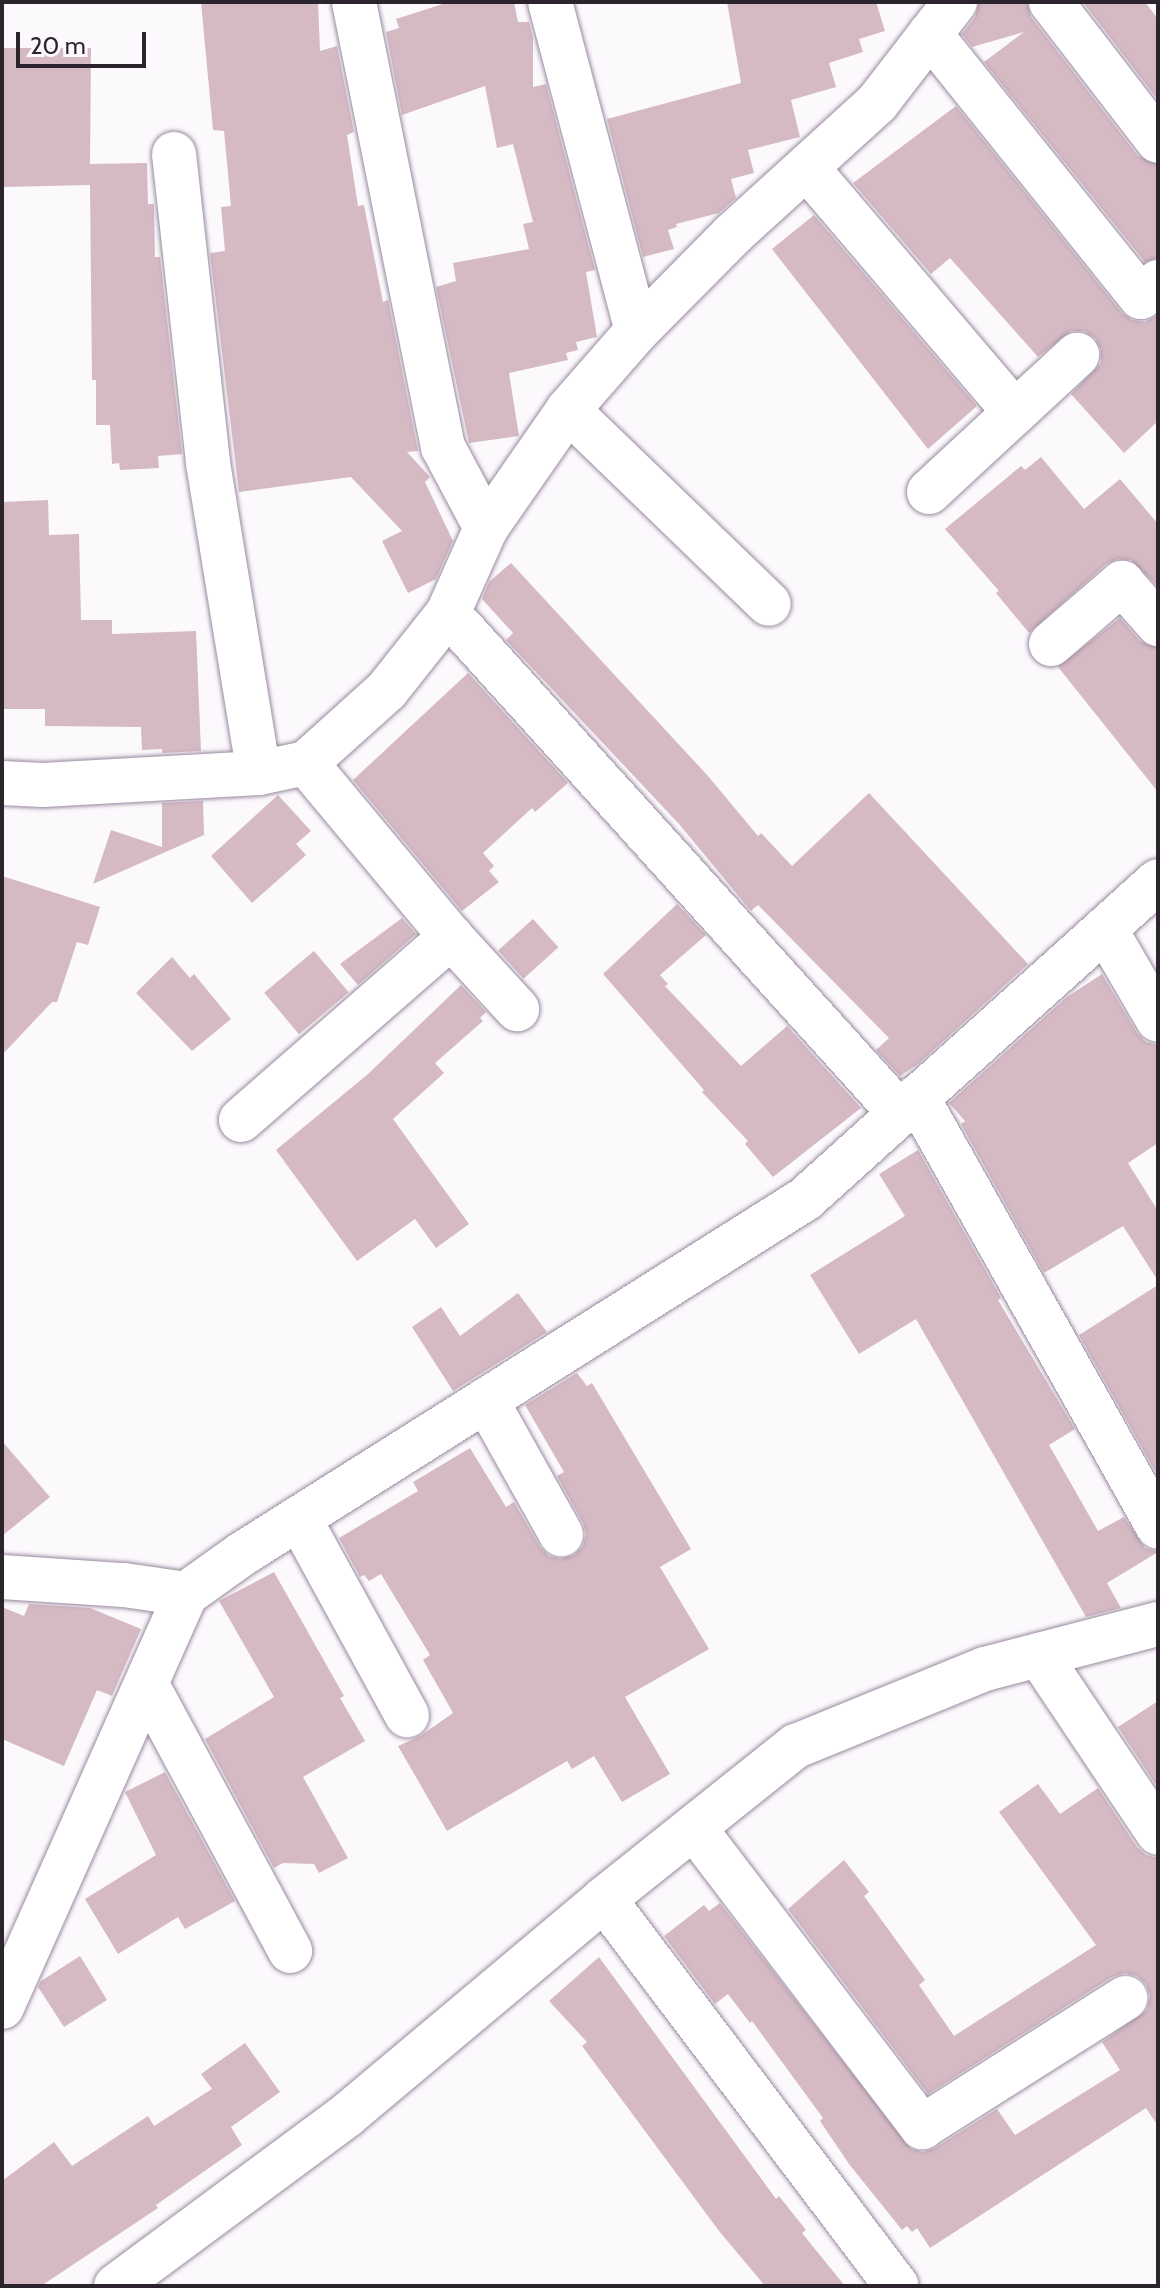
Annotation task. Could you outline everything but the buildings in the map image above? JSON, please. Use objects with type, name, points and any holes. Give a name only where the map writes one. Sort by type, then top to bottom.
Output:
[{"type":"street","points":[[354,2],[443,447],[486,528]]},
{"type":"street","points":[[550,2],[637,331]]},
{"type":"street","points":[[1051,2],[1158,141]]},
{"type":"street","points":[[2,783],[43,785],[259,773],[306,763],[387,690],[448,613],[486,528],[568,410],[637,331],[732,235],[877,103],[942,18],[1141,297],[1158,282]]},
{"type":"street","points":[[174,154],[208,463],[259,773]]},
{"type":"street","points":[[807,168],[1015,412]]},
{"type":"street","points":[[929,492],[1077,355]]},
{"type":"street","points":[[568,410],[769,604]]},
{"type":"street","points":[[1051,644],[1122,583],[1158,624]]},
{"type":"street","points":[[448,613],[909,1105],[1158,1527]]},
{"type":"street","points":[[306,763],[451,937],[517,1009]]},
{"type":"street","points":[[2,2007],[14,1947],[147,1685],[186,1594],[299,1518],[805,1199],[1158,881]]},
{"type":"street","points":[[1105,929],[1158,1020]]},
{"type":"street","points":[[241,1120],[451,937]]},
{"type":"street","points":[[486,1400],[561,1534]]},
{"type":"street","points":[[299,1518],[407,1715]]},
{"type":"street","points":[[2,1577],[124,1585],[186,1594]]},
{"type":"street","points":[[116,2286],[347,2115],[604,1899],[796,1746],[985,1669],[1158,1624]]},
{"type":"street","points":[[1039,1655],[1158,1833]]},
{"type":"street","points":[[147,1685],[290,1951]]},
{"type":"street","points":[[695,1829],[922,2127],[1125,1998]]},
{"type":"street","points":[[604,1899],[897,2286]]}]
